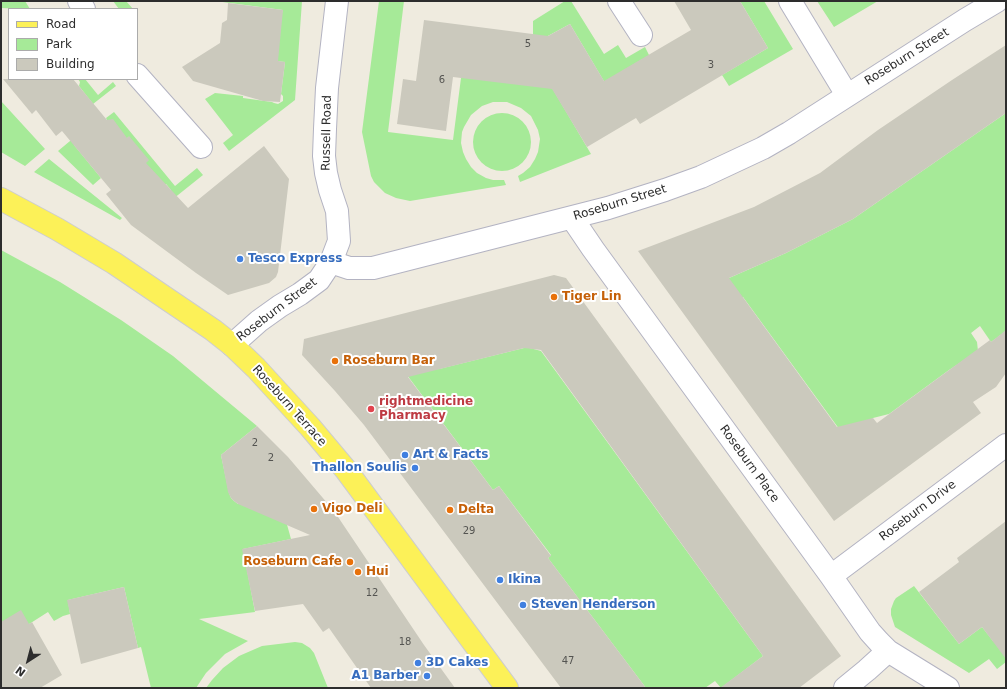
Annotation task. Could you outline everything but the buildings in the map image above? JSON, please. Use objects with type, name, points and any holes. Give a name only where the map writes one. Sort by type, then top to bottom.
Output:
[{"type":"main road","name":"Roseburn Terrace","points":[[1,199],[114,263],[213,330],[232,345],[256,368],[278,391],[346,470],[507,688]]},
{"type":"street","name":"Russell Road","points":[[331,262],[338,241],[337,211],[330,190],[324,156],[327,88],[337,1]]},
{"type":"street","points":[[619,1],[641,35]]},
{"type":"street","points":[[790,1],[847,95]]},
{"type":"street","name":"Roseburn Street","points":[[232,345],[259,321],[319,280],[331,262],[349,268],[373,268],[572,218],[651,195],[701,177],[763,148],[997,1]]},
{"type":"street","points":[[138,76],[201,148]]},
{"type":"street","name":"Roseburn Place","points":[[572,218],[870,632],[888,651],[948,688]]},
{"type":"street","name":"Roseburn Drive","points":[[831,576],[1006,445]]},
{"type":"street","points":[[845,688],[868,670],[888,651]]},
{"type":"green space","points":[[1,1],[25,1],[29,8],[8,8],[1,8]]},
{"type":"green space","points":[[113,1],[126,1],[132,8],[118,8]]},
{"type":"green space","points":[[215,1],[302,1],[295,100],[229,151],[223,143],[233,135],[205,99],[215,93],[243,96],[243,98],[278,104],[283,101],[283,96],[281,94],[285,62],[267,60],[283,10]]},
{"type":"green space","points":[[379,1],[404,1],[388,132],[453,140],[461,78],[541,69],[591,154],[520,182],[518,176],[530,167],[538,152],[540,139],[538,130],[531,116],[521,108],[507,102],[493,102],[482,106],[471,115],[462,132],[461,143],[466,159],[477,173],[493,180],[504,180],[506,185],[410,201],[396,198],[385,193],[374,182],[371,176],[362,132]]},
{"type":"green space","points":[[565,1],[571,1],[604,54],[618,45],[626,58],[645,47],[649,55],[611,93],[570,24],[533,44],[533,21]]},
{"type":"green space","points":[[740,1],[764,1],[793,49],[729,86],[722,75],[768,48]]},
{"type":"green space","points":[[817,1],[878,1],[834,27]]},
{"type":"green space","points":[[79,80],[86,80],[98,95],[113,82],[116,86],[93,104],[79,86],[80,82]]},
{"type":"green space","points":[[1,101],[45,149],[25,166],[1,152]]},
{"type":"green space","points":[[114,112],[175,186],[197,168],[203,175],[173,199],[170,194],[171,190],[166,184],[161,184],[144,164],[129,137],[124,140],[113,120],[107,120],[106,118]]},
{"type":"green space","points":[[496,113],[508,113],[523,121],[531,136],[531,148],[523,163],[508,171],[496,171],[481,163],[473,148],[473,136],[481,121]]},
{"type":"green space","points":[[1006,113],[1006,331],[991,342],[980,326],[971,333],[977,342],[978,351],[949,370],[889,414],[873,418],[856,430],[853,448],[743,297],[736,302],[720,282],[786,253],[853,219]]},
{"type":"green space","points":[[76,136],[74,145],[101,178],[93,185],[58,151]]},
{"type":"green space","points":[[49,159],[122,218],[120,220],[34,172]]},
{"type":"green space","points":[[1,250],[60,282],[121,320],[173,356],[257,426],[221,455],[229,493],[231,498],[238,504],[281,503],[291,539],[243,549],[255,612],[199,619],[248,641],[225,654],[206,673],[196,688],[151,688],[141,647],[138,648],[124,587],[68,600],[70,614],[54,621],[48,612],[1,642]]},
{"type":"green space","points":[[524,348],[541,351],[763,656],[721,688],[715,681],[705,688],[646,688],[548,558],[551,555],[499,486],[493,490],[404,371],[439,369]]},
{"type":"green space","points":[[914,586],[959,644],[982,627],[993,641],[1006,631],[1006,662],[997,669],[989,659],[969,673],[895,627],[891,615],[891,609],[894,601]]},
{"type":"green space","points":[[295,642],[302,643],[310,648],[314,653],[328,688],[206,688],[223,668],[239,656],[262,646]]},
{"type":"place","name":"Tesco Express","points":[[240,259]]},
{"type":"place","name":"Tiger Lin","points":[[554,297]]},
{"type":"place","name":"Roseburn Bar","points":[[335,361]]},
{"type":"place","name":"rightmedicine Pharmacy","points":[[371,409]]},
{"type":"place","name":"Art & Facts","points":[[405,455]]},
{"type":"place","name":"Thallon Soulis","points":[[415,468]]},
{"type":"place","name":"Vigo Deli","points":[[314,509]]},
{"type":"place","name":"Delta","points":[[450,510]]},
{"type":"place","name":"Roseburn Cafe","points":[[350,562]]},
{"type":"place","name":"Hui","points":[[358,572]]},
{"type":"place","name":"Ikina","points":[[500,580]]},
{"type":"place","name":"Steven Henderson","points":[[523,605]]},
{"type":"place","name":"3D Cakes","points":[[418,663]]},
{"type":"place","name":"A1 Barber","points":[[427,676]]}]
